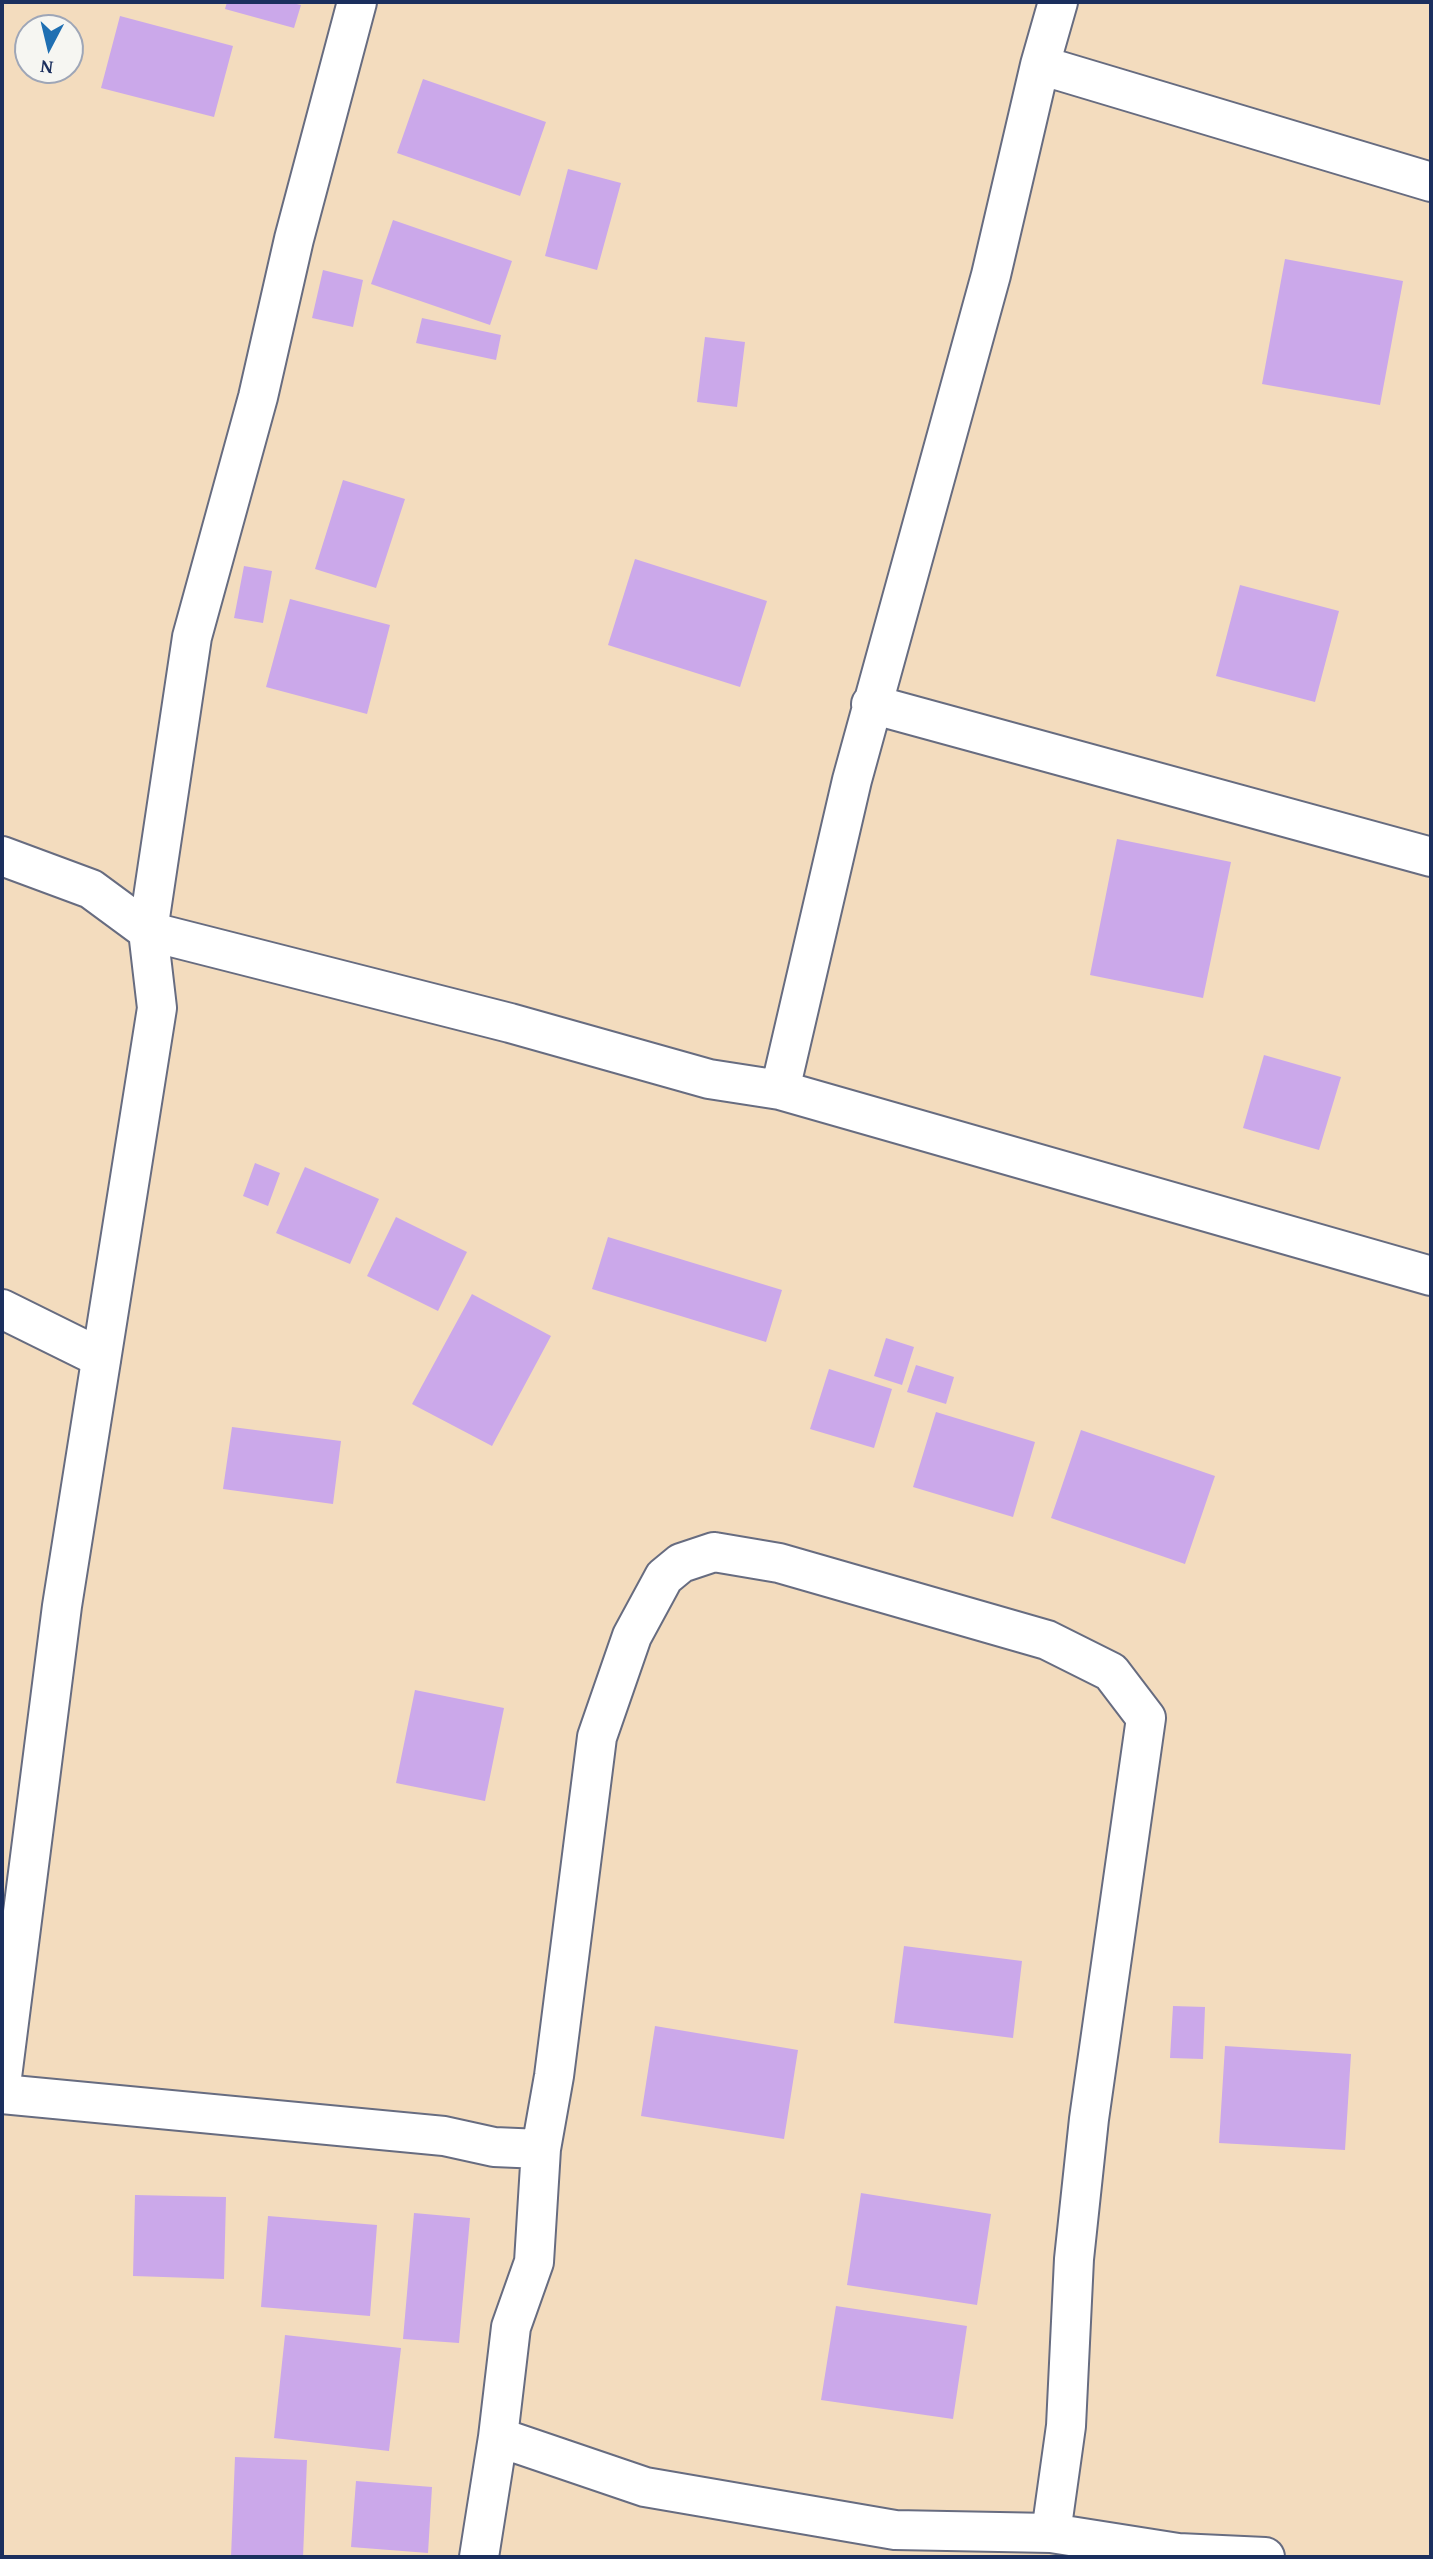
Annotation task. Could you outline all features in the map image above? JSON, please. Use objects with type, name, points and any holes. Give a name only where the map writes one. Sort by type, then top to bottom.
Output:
[{"type":"street","points":[[2,2077],[62,1606],[157,1008],[148,931],[192,637],[258,397],[294,239],[356,2]]},
{"type":"street","points":[[780,1090],[871,704],[991,275],[1040,65],[1058,2]]},
{"type":"street","points":[[1040,65],[1431,181]]},
{"type":"street","points":[[871,704],[1431,857]]},
{"type":"street","points":[[2,856],[91,889],[148,931],[510,1023],[709,1079],[780,1090],[1431,1276]]},
{"type":"street","points":[[2,1309],[101,1358]]},
{"type":"street","points":[[479,2557],[498,2438],[511,2327],[534,2262],[541,2149],[554,2076],[597,1737],[632,1636],[664,1577],[681,1563],[714,1552],[779,1563],[1047,1640],[1111,1672],[1146,1718],[1089,2119],[1074,2259],[1066,2426],[1051,2533]]},
{"type":"street","points":[[2,2094],[430,2135],[494,2147],[541,2149]]},
{"type":"street","points":[[498,2438],[645,2487],[895,2530],[1051,2533],[1178,2553],[1265,2557]]},
{"type":"building","points":[[227,2],[288,2],[301,5],[294,28],[225,9]]},
{"type":"building","points":[[120,16],[233,46],[214,117],[101,88]]},
{"type":"building","points":[[423,79],[546,122],[520,196],[397,153]]},
{"type":"building","points":[[568,169],[621,183],[597,270],[545,256]]},
{"type":"building","points":[[393,220],[512,261],[490,325],[371,284]]},
{"type":"building","points":[[1285,259],[1403,281],[1380,405],[1262,384]]},
{"type":"building","points":[[323,270],[363,280],[353,327],[312,318]]},
{"type":"building","points":[[422,318],[501,335],[496,360],[416,343]]},
{"type":"building","points":[[705,337],[745,342],[737,407],[697,402]]},
{"type":"building","points":[[343,480],[405,499],[376,588],[315,569]]},
{"type":"building","points":[[635,559],[767,601],[740,687],[608,645]]},
{"type":"building","points":[[244,566],[272,571],[263,623],[234,618]]},
{"type":"building","points":[[1240,585],[1339,611],[1315,702],[1216,676]]},
{"type":"building","points":[[290,599],[390,625],[367,714],[266,687]]},
{"type":"building","points":[[1117,839],[1231,862],[1203,998],[1090,975]]},
{"type":"building","points":[[1264,1055],[1341,1077],[1319,1150],[1243,1128]]},
{"type":"building","points":[[255,1163],[280,1173],[268,1206],[243,1196]]},
{"type":"building","points":[[305,1167],[379,1199],[350,1264],[276,1233]]},
{"type":"building","points":[[396,1217],[467,1252],[438,1311],[367,1276]]},
{"type":"building","points":[[608,1237],[782,1290],[766,1342],[592,1289]]},
{"type":"building","points":[[472,1294],[551,1336],[492,1446],[412,1404]]},
{"type":"building","points":[[886,1338],[914,1347],[902,1385],[874,1376]]},
{"type":"building","points":[[916,1365],[954,1377],[946,1404],[907,1392]]},
{"type":"building","points":[[829,1369],[892,1389],[874,1448],[810,1429]]},
{"type":"building","points":[[936,1412],[1035,1442],[1013,1517],[913,1487]]},
{"type":"building","points":[[232,1427],[341,1441],[333,1504],[223,1489]]},
{"type":"building","points":[[1081,1430],[1215,1476],[1185,1564],[1051,1518]]},
{"type":"building","points":[[415,1690],[504,1708],[485,1801],[396,1783]]},
{"type":"building","points":[[904,1946],[1022,1961],[1013,2038],[894,2023]]},
{"type":"building","points":[[1173,2006],[1205,2007],[1203,2059],[1170,2058]]},
{"type":"building","points":[[655,2026],[798,2050],[784,2139],[641,2116]]},
{"type":"building","points":[[1225,2046],[1351,2054],[1345,2150],[1219,2143]]},
{"type":"building","points":[[861,2193],[991,2214],[977,2305],[847,2285]]},
{"type":"building","points":[[135,2195],[226,2197],[224,2279],[133,2276]]},
{"type":"building","points":[[414,2213],[470,2218],[459,2343],[403,2339]]},
{"type":"building","points":[[268,2216],[377,2225],[370,2316],[261,2307]]},
{"type":"building","points":[[836,2306],[967,2326],[953,2419],[821,2400]]},
{"type":"building","points":[[285,2335],[401,2348],[389,2451],[274,2438]]},
{"type":"building","points":[[235,2457],[307,2460],[303,2557],[231,2557]]},
{"type":"building","points":[[356,2481],[432,2487],[428,2553],[351,2547]]}]
